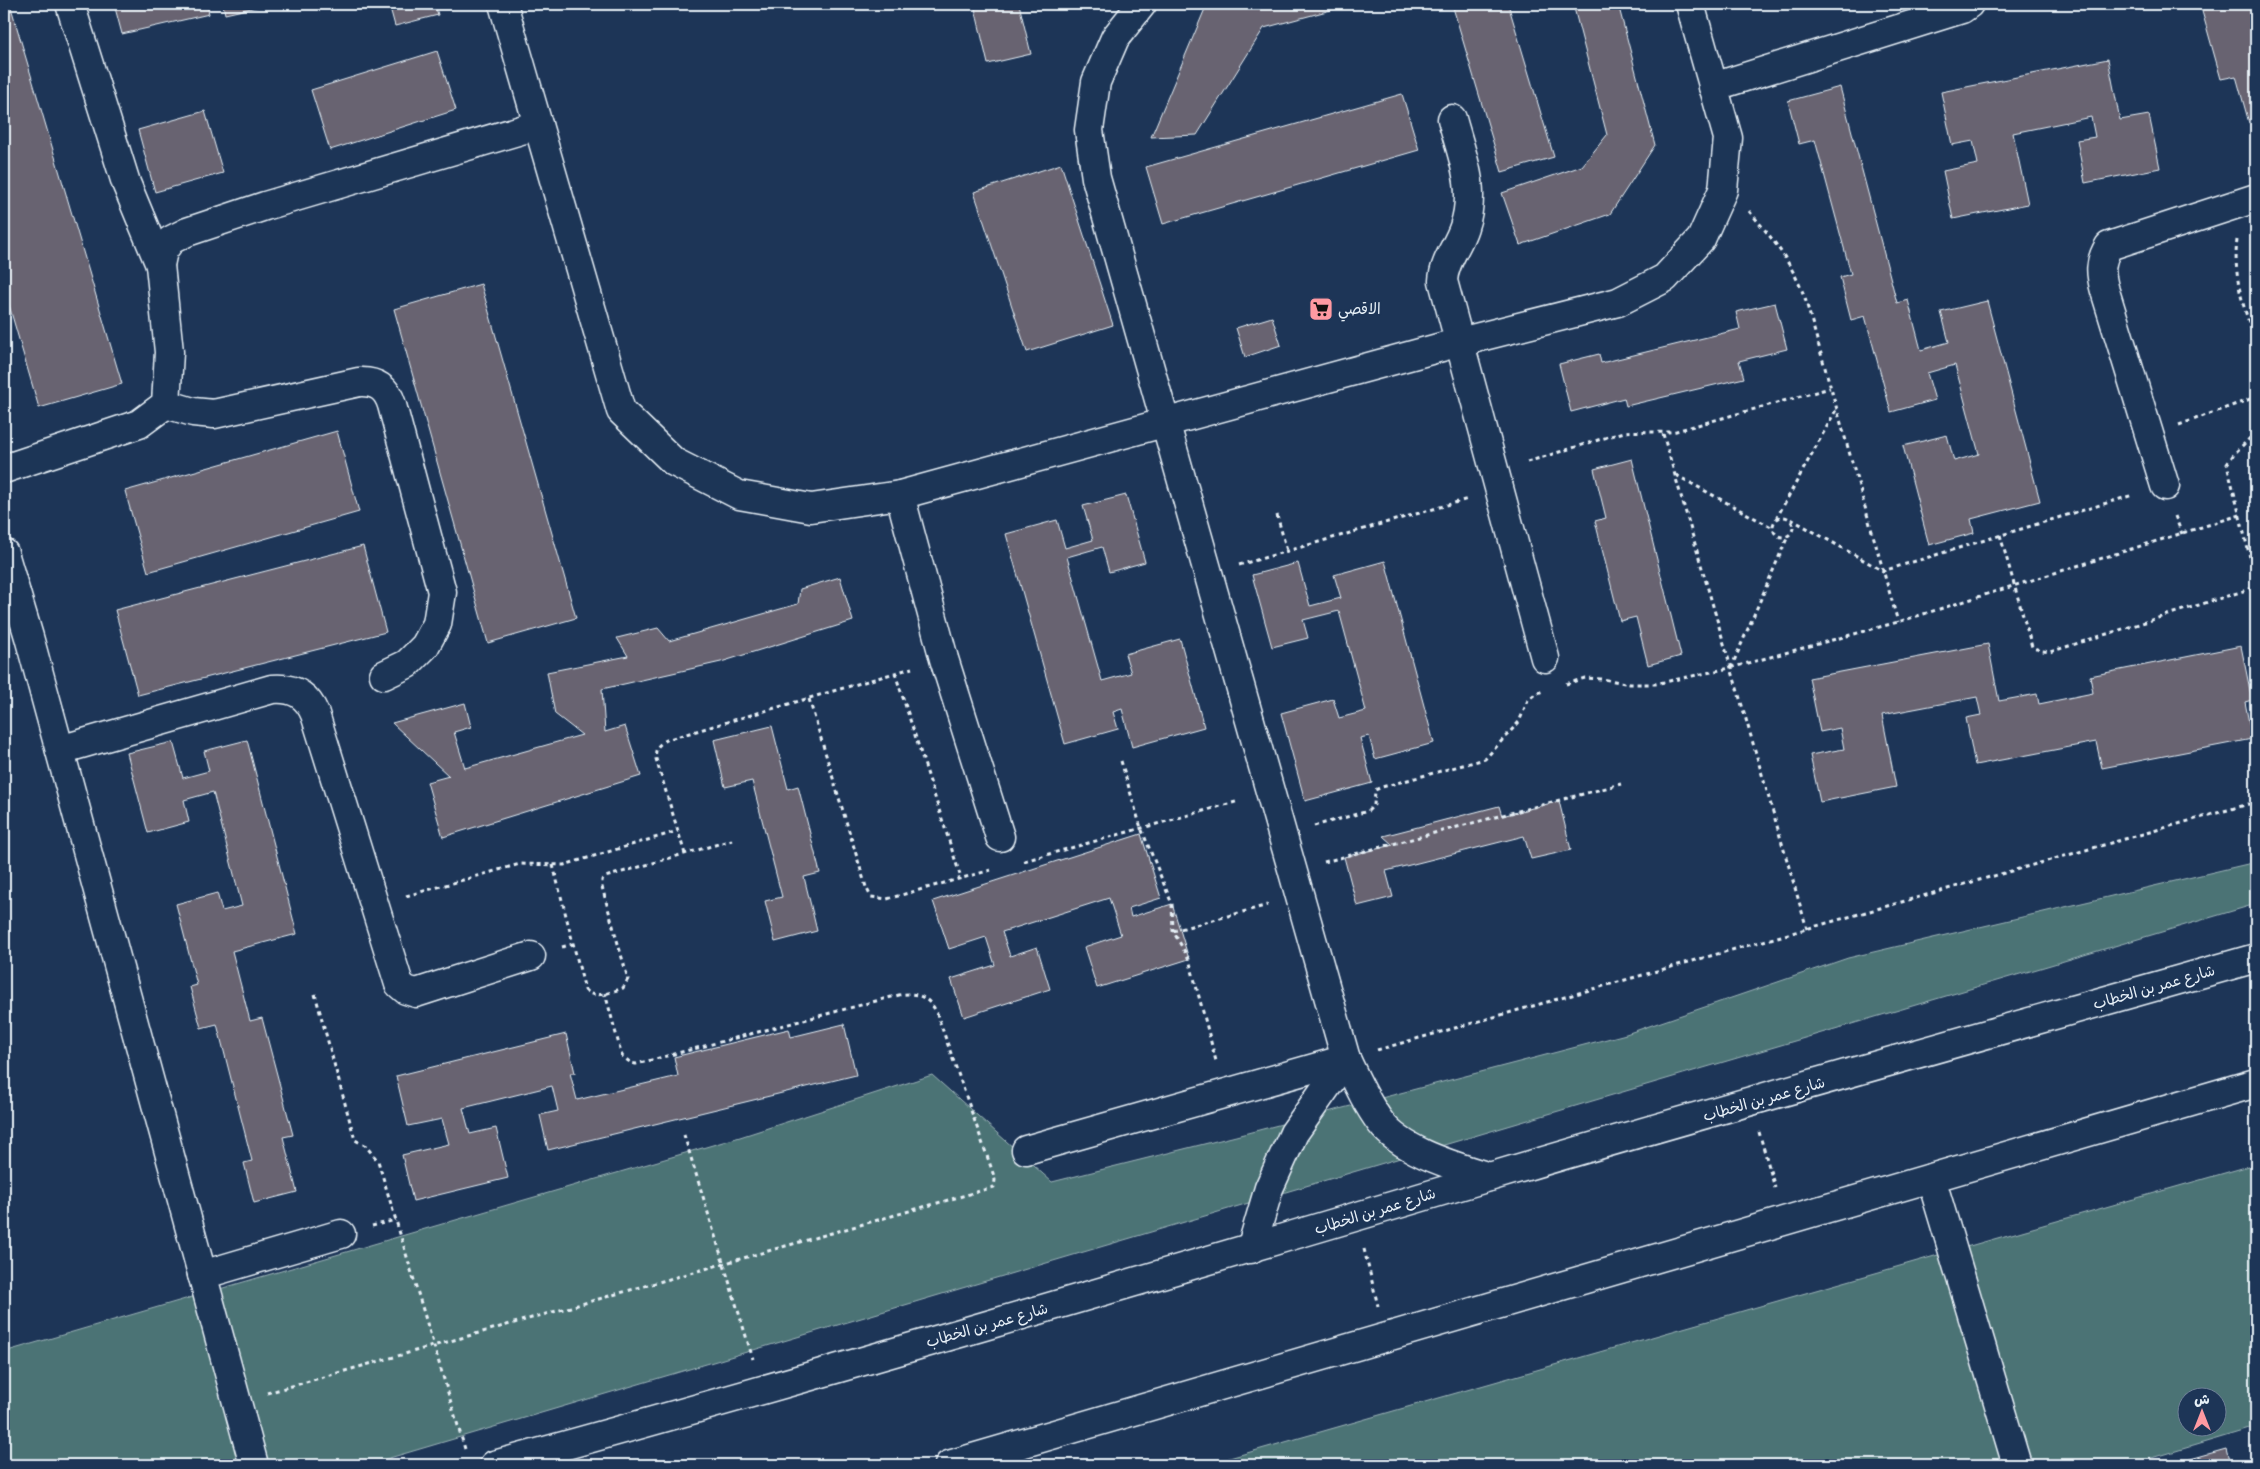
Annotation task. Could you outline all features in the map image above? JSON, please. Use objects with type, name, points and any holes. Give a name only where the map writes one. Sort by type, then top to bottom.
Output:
[{"type":"street","points":[[70,4],[126,183],[160,265],[169,352],[166,404]]},
{"type":"street","points":[[503,4],[621,411],[674,462],[739,495],[811,508],[900,495],[1460,342],[1618,302],[1665,278],[1701,239],[1723,190],[1728,138],[1690,4]]},
{"type":"street","points":[[1142,4],[1115,38],[1096,82],[1090,130],[1096,178],[1164,424],[1346,1059],[1364,1095],[1382,1124],[1405,1144],[1446,1162],[1489,1177]]},
{"type":"street","points":[[1713,87],[1962,9],[1969,4]]},
{"type":"street","points":[[1452,119],[1467,174],[1470,197],[1464,228],[1444,272],[1443,281],[1545,658]]},
{"type":"street","points":[[160,265],[164,251],[171,240],[187,232],[265,206],[538,125]]},
{"type":"street","points":[[2165,486],[2105,291],[2101,274],[2101,259],[2109,246],[2249,201]]},
{"type":"street","points":[[166,404],[193,412],[214,414],[359,382],[377,384],[384,389],[392,405],[442,592],[437,624],[425,646],[407,664],[384,675]]},
{"type":"street","points":[[4,469],[139,424],[166,404]]},
{"type":"street","points":[[900,495],[944,659],[1000,837]]},
{"type":"street","points":[[4,553],[60,750],[254,1465]]},
{"type":"street","points":[[60,750],[272,689],[286,688],[299,693],[310,701],[315,714],[399,984],[406,990],[416,993],[531,956]]},
{"type":"street","name":"شارع عمر بن الخطاب","points":[[494,1465],[763,1390],[1251,1249],[1489,1177],[2256,958]]},
{"type":"street","points":[[1026,1150],[1346,1059]]},
{"type":"street","points":[[1251,1249],[1269,1188],[1294,1132],[1346,1059]]},
{"type":"street","points":[[949,1465],[2256,1084]]},
{"type":"street","points":[[1931,1178],[2017,1465]]},
{"type":"street","points":[[202,1275],[341,1234]]},
{"type":"path","points":[[1723,190],[1749,211],[1772,238],[1794,271],[1805,298],[1898,622]]},
{"type":"path","points":[[2249,201],[2236,274],[2244,310],[2256,341]]},
{"type":"path","points":[[1207,574],[1287,551],[1497,481],[1624,432],[1637,431],[1663,434],[1830,388]]},
{"type":"path","points":[[2149,436],[2256,397]]},
{"type":"path","points":[[1773,528],[1776,519],[1837,410]]},
{"type":"path","points":[[2256,432],[2234,454],[2227,464],[2256,582]]},
{"type":"path","points":[[1663,434],[1807,930]]},
{"type":"path","points":[[1676,475],[1773,528],[1778,536],[1788,536]]},
{"type":"path","points":[[1776,519],[1786,517],[1791,519],[1883,571],[2165,486]]},
{"type":"path","points":[[1277,515],[1287,551]]},
{"type":"path","points":[[1561,686],[1585,678],[1630,684],[1655,684],[1730,668],[1898,622],[2240,515]]},
{"type":"path","points":[[1730,668],[1788,536],[1794,528],[1791,519]]},
{"type":"path","points":[[2000,535],[2032,646],[2042,651],[2050,652],[2256,587]]},
{"type":"path","points":[[685,854],[656,759],[655,753],[660,744],[669,739],[944,659]]},
{"type":"path","points":[[895,673],[961,878]]},
{"type":"path","points":[[1282,834],[1368,811],[1374,805],[1375,790],[1382,787],[1485,759],[1519,722],[1528,700],[1534,694],[1547,690]]},
{"type":"path","points":[[1121,760],[1141,828],[1172,904],[1173,931],[1189,959],[1224,1094]]},
{"type":"path","points":[[1292,871],[1621,784]]},
{"type":"path","points":[[1346,1059],[2256,802]]},
{"type":"path","points":[[374,905],[520,864],[530,862],[564,865],[678,831]]},
{"type":"path","points":[[554,865],[585,990],[592,996],[623,988],[628,976],[602,887],[602,880],[605,877],[732,840]]},
{"type":"path","points":[[1173,931],[1300,896]]},
{"type":"path","points":[[236,1402],[994,1187],[995,1180],[992,1170],[936,1011],[924,998],[916,994],[908,994],[636,1064],[631,1063],[622,1056],[605,993]]},
{"type":"path","points":[[315,994],[355,1140],[365,1145],[378,1161],[467,1456]]},
{"type":"path","points":[[1750,1103],[1785,1221]]},
{"type":"path","points":[[684,1135],[722,1264],[763,1390]]},
{"type":"path","points":[[1356,1217],[1386,1338]]},
{"type":"green space","points":[[2256,862],[2256,904],[366,1465],[4,1465],[4,1352],[740,1137],[932,1075],[1052,1182],[1626,1034],[1848,958]]},
{"type":"green space","points":[[2256,1164],[2256,1427],[2228,1435],[2228,1386],[2178,1386],[2178,1436],[2226,1436],[2129,1465],[1205,1465]]},
{"type":"building","points":[[4,4],[10,4],[122,384],[39,408],[4,288]]},
{"type":"building","points":[[114,4],[207,4],[209,14],[122,34]]},
{"type":"building","points":[[223,4],[269,4],[225,14]]},
{"type":"building","points":[[389,4],[435,4],[438,15],[395,26]]},
{"type":"building","points":[[974,4],[1019,4],[1031,54],[988,64]]},
{"type":"building","points":[[1207,4],[1353,4],[1264,28],[1197,135],[1151,137]]},
{"type":"building","points":[[1452,4],[1508,4],[1554,157],[1502,172]]},
{"type":"building","points":[[1573,4],[1618,4],[1655,145],[1610,214],[1520,245],[1502,193],[1582,166],[1607,135]]},
{"type":"building","points":[[2200,4],[2251,4],[2256,22],[2256,121],[2249,123],[2236,76],[2221,79]]},
{"type":"building","points":[[437,51],[456,110],[330,150],[311,90]]},
{"type":"building","points":[[2108,59],[2120,120],[2149,115],[2160,168],[2085,183],[2077,140],[2095,137],[2091,117],[2013,133],[2028,204],[1953,219],[1943,171],[1978,164],[1973,141],[1952,145],[1941,92]]},
{"type":"building","points":[[1840,87],[1897,303],[1908,300],[1921,350],[1949,342],[1941,312],[1987,301],[2040,501],[1971,519],[1974,533],[1929,545],[1903,446],[1947,435],[1954,461],[1979,454],[1955,365],[1927,373],[1935,400],[1891,412],[1865,316],[1851,320],[1840,277],[1851,274],[1815,140],[1799,144],[1788,101]]},
{"type":"building","points":[[1402,94],[1419,150],[1163,224],[1146,167]]},
{"type":"building","points":[[205,111],[223,173],[155,192],[138,130]]},
{"type":"building","points":[[1061,164],[1113,325],[1027,352],[974,192]]},
{"type":"building","points":[[481,284],[576,618],[488,643],[394,309]]},
{"type":"building","points":[[1775,303],[1787,349],[1739,361],[1744,378],[1626,406],[1624,398],[1571,412],[1559,364],[1599,354],[1601,363],[1740,329],[1736,312]]},
{"type":"building","points":[[1272,317],[1281,345],[1245,357],[1236,328]]},
{"type":"building","points":[[337,431],[359,512],[148,572],[125,491]]},
{"type":"building","points":[[1632,459],[1681,656],[1648,665],[1636,617],[1620,621],[1595,521],[1606,518],[1594,469]]},
{"type":"building","points":[[1126,495],[1145,562],[1109,572],[1102,547],[1067,557],[1102,681],[1131,673],[1125,654],[1180,639],[1204,727],[1132,747],[1122,709],[1113,712],[1118,729],[1065,744],[1006,534],[1057,520],[1065,548],[1093,540],[1083,506]]},
{"type":"building","points":[[363,546],[386,632],[138,695],[115,610]]},
{"type":"building","points":[[1385,561],[1434,743],[1375,759],[1369,736],[1360,738],[1372,783],[1305,801],[1281,713],[1333,699],[1339,718],[1366,711],[1339,611],[1303,620],[1308,638],[1272,647],[1252,575],[1298,563],[1310,606],[1341,598],[1334,575]]},
{"type":"building","points":[[840,577],[853,621],[721,662],[602,689],[605,732],[625,726],[641,776],[443,837],[427,782],[449,776],[392,723],[465,703],[471,727],[454,732],[465,768],[582,735],[555,714],[547,672],[628,656],[617,638],[658,628],[669,641],[798,604],[800,589]]},
{"type":"building","points":[[1988,644],[1999,701],[2037,694],[2039,704],[2093,693],[2090,676],[2241,646],[2252,700],[2245,702],[2252,739],[2102,768],[2096,742],[1975,765],[1966,718],[1981,715],[1977,697],[1882,715],[1896,787],[1820,802],[1810,755],[1844,749],[1840,728],[1820,732],[1809,678]]},
{"type":"building","points":[[772,726],[788,789],[798,786],[820,873],[804,877],[817,931],[775,942],[765,901],[782,897],[752,781],[725,787],[714,740]]},
{"type":"building","points":[[247,740],[297,934],[232,951],[250,1021],[262,1018],[293,1135],[283,1137],[297,1192],[254,1203],[244,1163],[252,1161],[217,1024],[201,1028],[190,987],[197,985],[176,904],[217,893],[222,911],[242,906],[213,792],[184,800],[189,822],[148,833],[127,753],[173,742],[183,778],[209,771],[204,751]]},
{"type":"building","points":[[1559,801],[1571,850],[1531,859],[1524,836],[1386,871],[1393,897],[1357,906],[1344,857],[1393,845],[1383,836],[1499,806],[1502,816]]},
{"type":"building","points":[[1141,834],[1161,898],[1129,908],[1131,917],[1172,904],[1189,959],[1097,988],[1084,947],[1121,935],[1109,898],[1002,932],[1010,956],[1037,947],[1050,989],[964,1017],[951,979],[995,965],[986,937],[949,949],[933,901]]},
{"type":"building","points":[[844,1024],[856,1075],[548,1150],[540,1115],[558,1111],[552,1086],[463,1108],[470,1134],[496,1128],[508,1178],[413,1201],[402,1155],[449,1144],[442,1119],[408,1126],[396,1076],[566,1034],[575,1073],[570,1073],[577,1100],[678,1076],[674,1057],[789,1029],[791,1037]]},
{"type":"building","points":[[2226,1449],[2230,1465],[2169,1465]]},
{"type":"building","points":[[2256,1461],[2256,1465],[2241,1465]]},
{"type":"place","name":"الاقصي","points":[[1321,309]]}]
